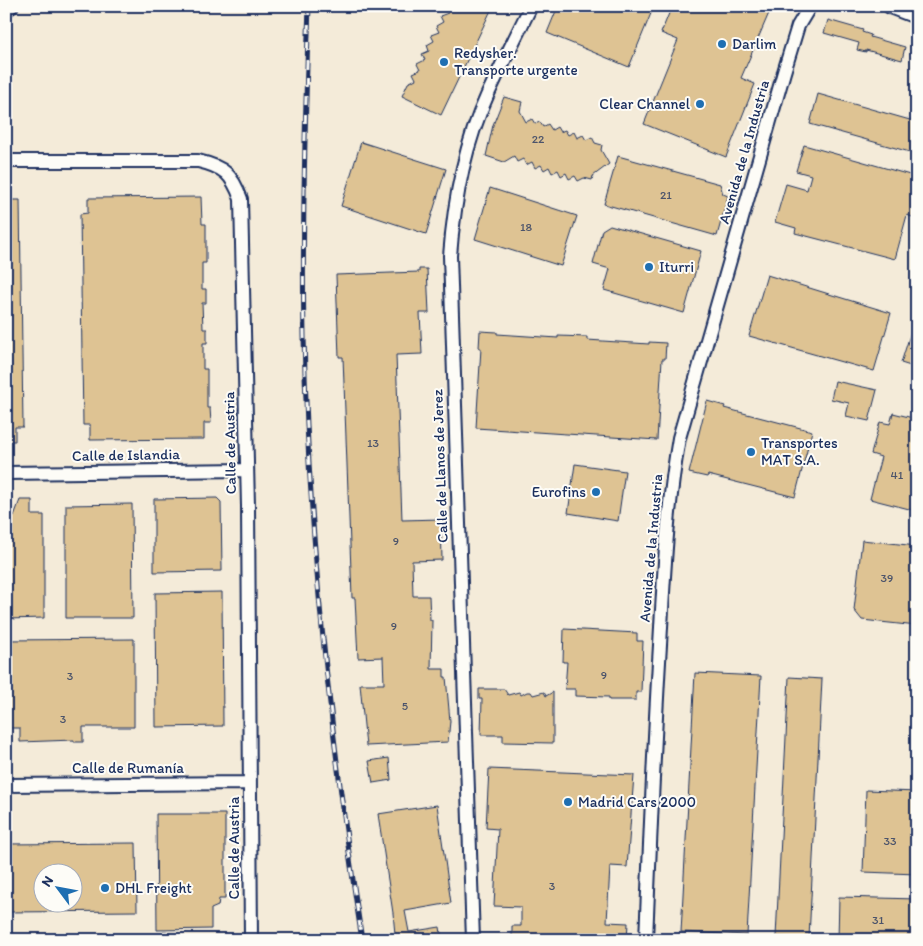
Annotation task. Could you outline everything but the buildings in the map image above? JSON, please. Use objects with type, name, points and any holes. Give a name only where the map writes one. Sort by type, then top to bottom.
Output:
[{"type":"street","points":[[6,10],[12,6]]},
{"type":"street","name":"Calle de Llanos de Jerez","points":[[473,940],[450,256],[459,183],[472,138],[487,97],[531,6]]},
{"type":"street","name":"Avenida de la Industria","points":[[798,6],[798,26]]},
{"type":"street","name":"Avenida de la Industria","points":[[646,940],[658,663],[667,512],[672,476],[681,429],[798,26],[810,6]]},
{"type":"street","points":[[891,6],[917,16]]},
{"type":"street","name":"Calle de Austria","points":[[6,161],[198,161],[213,165],[228,173],[241,199],[251,940]]},
{"type":"street","name":"Calle de Islandia","points":[[6,473],[246,470]]},
{"type":"street","name":"Calle de Rumanía","points":[[6,785],[250,783]]},
{"type":"railway","points":[[309,6],[304,171],[303,295],[310,487],[331,714],[362,940]]},
{"type":"place","name":"Darlim","points":[[722,44]]},
{"type":"place","name":"Redysher. Transporte urgente","points":[[444,62]]},
{"type":"place","name":"Clear Channel","points":[[700,104]]},
{"type":"place","name":"Iturri","points":[[649,267]]},
{"type":"place","name":"Transportes MAT S.A.","points":[[751,452]]},
{"type":"place","name":"Eurofins","points":[[596,492]]},
{"type":"place","name":"Madrid Cars 2000","points":[[568,802]]},
{"type":"place","name":"DHL Freight","points":[[105,888]]}]
